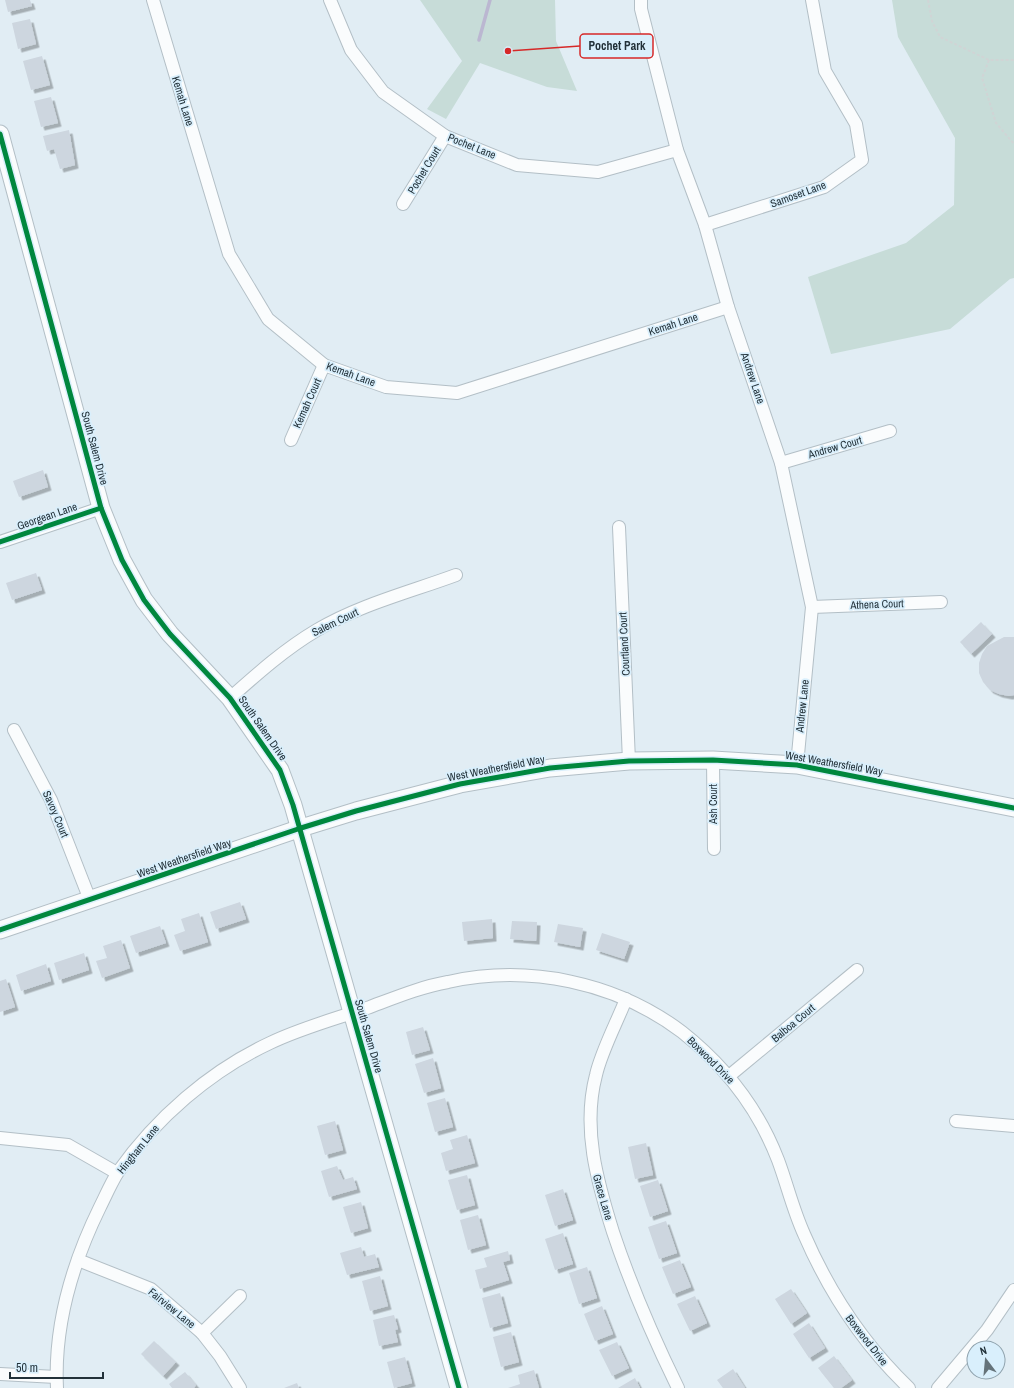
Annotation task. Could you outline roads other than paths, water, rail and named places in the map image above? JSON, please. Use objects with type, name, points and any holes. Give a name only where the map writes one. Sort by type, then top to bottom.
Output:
[{"type":"street","name":"Kemah Lane","points":[[153,0],[229,254],[268,319],[324,365],[386,387],[457,393],[728,306]]},
{"type":"street","name":"Pochet Lane","points":[[330,0],[351,50],[383,92],[445,136],[517,165],[598,172],[677,150]]},
{"type":"street","name":"Andrew Lane","points":[[641,0],[677,150],[705,225],[728,306],[781,463],[812,607],[797,764]]},
{"type":"street","name":"Samoset Lane","points":[[705,225],[824,187],[862,160],[856,124],[824,71],[812,0]]},
{"type":"street","name":"South Salem Drive","points":[[0,134],[101,508],[122,560],[151,610],[170,634],[230,698],[280,770],[301,828],[459,1388]]},
{"type":"street","name":"Pochet Court","points":[[403,204],[445,136]]},
{"type":"street","name":"Kemah Court","points":[[291,440],[324,365]]},
{"type":"street","name":"Andrew Court","points":[[781,463],[890,431]]},
{"type":"street","name":"Georgean Lane","points":[[0,542],[101,508]]},
{"type":"street","name":"Courtland Court","points":[[619,527],[630,761]]},
{"type":"street","name":"Salem Court","points":[[230,698],[268,664],[318,630],[346,615],[456,575]]},
{"type":"street","name":"Athena Court","points":[[812,607],[941,602]]},
{"type":"street","name":"Savoy Court","points":[[14,730],[51,800],[90,900]]},
{"type":"street","name":"West Weathersfield Way","points":[[0,930],[301,828],[388,802],[475,780],[550,768],[630,761],[713,760],[797,764],[1014,808]]},
{"type":"street","name":"Ash Court","points":[[713,760],[714,849]]},
{"type":"street","name":"Balboa Court","points":[[729,1076],[857,970]]},
{"type":"street","name":"Boxwood Drive","points":[[352,1013],[434,985],[486,976],[556,979],[600,989],[626,999],[664,1020],[704,1051],[729,1076],[753,1108],[778,1161],[804,1234],[831,1289],[844,1311],[868,1344],[909,1388]]},
{"type":"street","name":"Grace Lane","points":[[626,999],[596,1074],[592,1099],[590,1130],[594,1164],[626,1273],[647,1324],[678,1388]]},
{"type":"street","name":"Hingham Lane","points":[[56,1383],[61,1327],[68,1292],[88,1231],[117,1173],[172,1110],[216,1074],[271,1042],[352,1013]]},
{"type":"street","points":[[956,1121],[1014,1126]]},
{"type":"street","points":[[0,1138],[68,1145],[117,1173]]},
{"type":"street","name":"Fairview Lane","points":[[78,1260],[151,1290],[202,1333],[220,1356],[240,1388]]},
{"type":"street","points":[[938,1388],[987,1330],[1014,1290]]},
{"type":"street","points":[[202,1333],[240,1296]]},
{"type":"street","points":[[0,1374],[56,1383]]},
{"type":"waterway","points":[[479,40],[490,0]]},
{"type":"place","name":"Pochet Park","points":[[508,51]]}]
